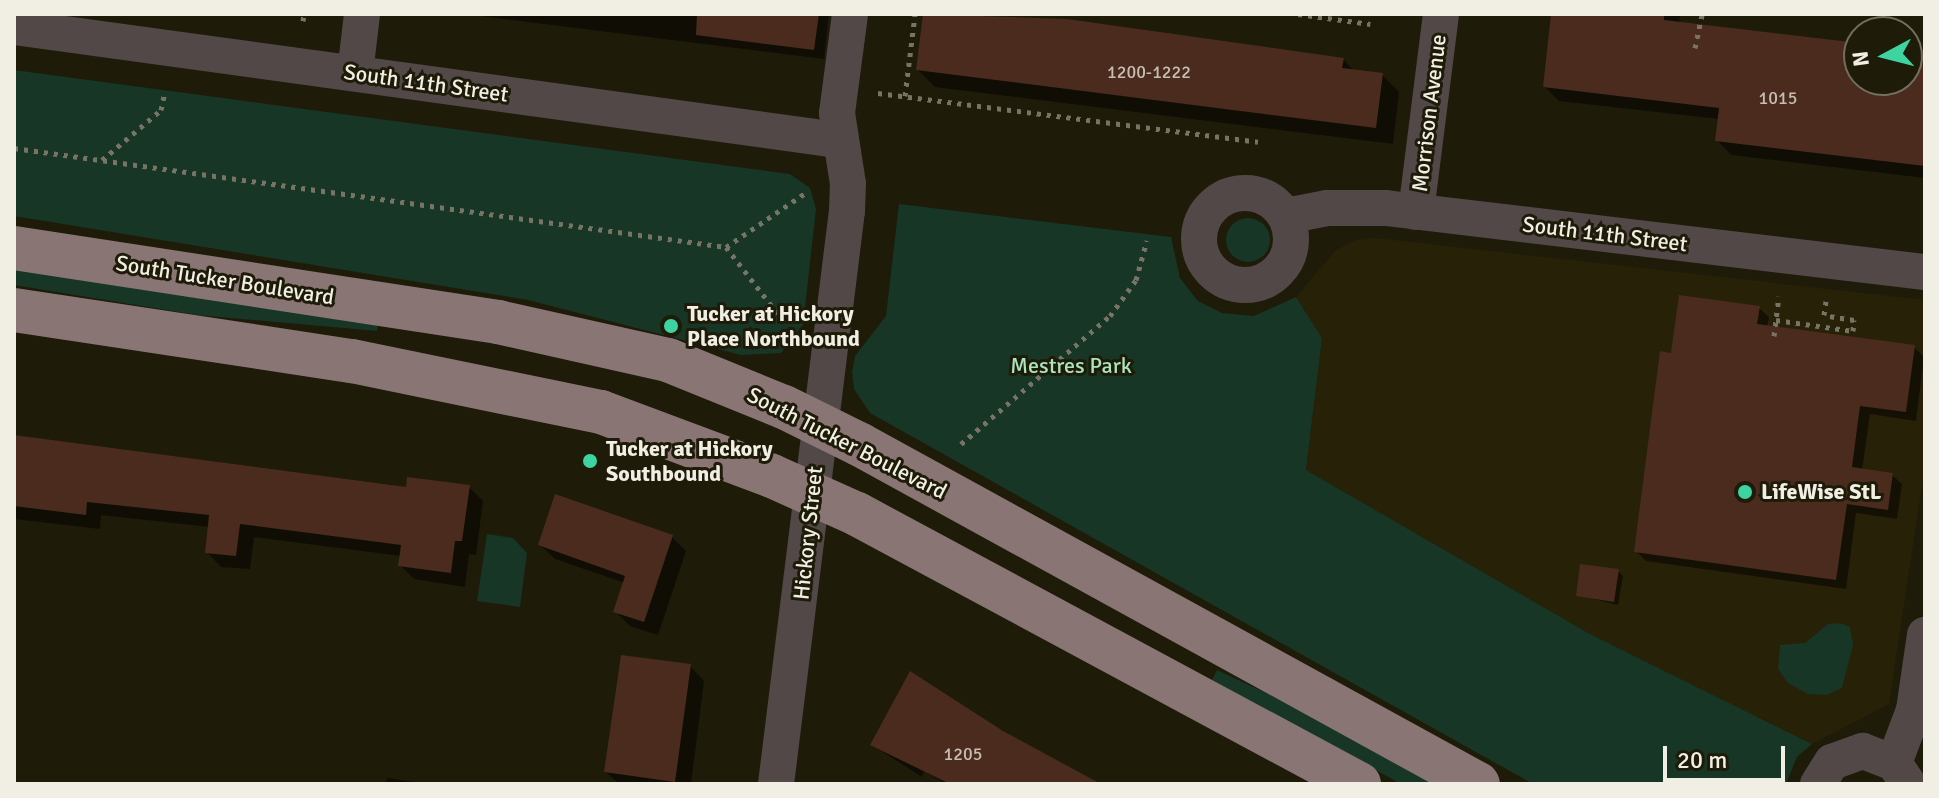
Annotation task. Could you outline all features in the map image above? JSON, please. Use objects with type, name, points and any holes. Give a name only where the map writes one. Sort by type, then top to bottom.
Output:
[{"type":"main road","name":"South Tucker Boulevard","points":[[14,248],[498,322],[668,360],[820,425],[1478,784]]},
{"type":"main road","points":[[14,310],[352,361],[601,412],[813,493],[1359,784]]},
{"type":"street","points":[[355,73],[362,14]]},
{"type":"street","name":"Hickory Street","points":[[776,784],[847,211],[848,184],[838,140],[850,14]]},
{"type":"street","name":"Morrison Avenue","points":[[1416,212],[1441,14]]},
{"type":"street","name":"South 11th Street","points":[[14,27],[117,27],[355,73],[838,140]]},
{"type":"street","name":"South 11th Street","points":[[1286,216],[1348,206],[1925,272]]},
{"type":"street","points":[[1818,784],[1832,762],[1846,754],[1863,751],[1901,773],[1925,635]]},
{"type":"path","points":[[905,96],[915,14]]},
{"type":"path","points":[[1298,14],[1370,24]]},
{"type":"path","points":[[1695,48],[1702,14]]},
{"type":"path","points":[[101,161],[161,110],[165,91]]},
{"type":"path","points":[[876,93],[1258,142]]},
{"type":"path","points":[[14,148],[726,247],[807,192]]},
{"type":"path","points":[[961,444],[1110,316],[1136,280],[1147,240]]},
{"type":"path","points":[[726,247],[778,314]]},
{"type":"path","points":[[1774,336],[1779,296]]},
{"type":"path","points":[[1776,320],[1853,331],[1854,320],[1824,315],[1826,301]]},
{"type":"shaded area","points":[[1376,238],[1925,300],[1925,465],[1889,704],[1812,744],[1590,634],[1306,470],[1322,338],[1296,297],[1336,250],[1356,240]]},
{"type":"green space","points":[[14,70],[790,174],[810,188],[816,209],[803,325],[781,353],[741,355],[528,300],[14,216]]},
{"type":"green space","name":"Mestres Park","points":[[899,204],[1171,237],[1180,278],[1198,301],[1222,313],[1254,316],[1296,297],[1322,338],[1306,470],[1590,634],[1812,744],[1797,757],[1786,784],[1533,784],[870,413],[854,389],[852,372],[855,356],[886,316]]},
{"type":"green space","points":[[1248,218],[1264,224],[1270,240],[1264,256],[1248,262],[1232,256],[1226,240],[1232,224]]},
{"type":"green space","points":[[14,268],[378,324],[377,331],[197,315],[14,285]]},
{"type":"green space","points":[[487,534],[513,538],[527,553],[520,607],[477,601]]},
{"type":"green space","points":[[1840,623],[1850,627],[1853,645],[1842,688],[1827,695],[1808,694],[1788,683],[1778,669],[1780,645],[1805,643],[1828,624]]},
{"type":"green space","points":[[1217,670],[1307,712],[1437,784],[1401,784],[1212,680]]},
{"type":"building","points":[[697,14],[819,14],[814,50],[696,35]]},
{"type":"building","points":[[923,14],[1067,19],[1344,58],[1342,68],[1383,73],[1376,128],[916,70]]},
{"type":"building","points":[[1551,14],[1664,14],[1664,20],[1843,41],[1843,96],[1923,96],[1925,50],[1925,166],[1715,141],[1719,108],[1543,87]]},
{"type":"building","name":"LifeWise StL","points":[[1679,295],[1760,306],[1757,324],[1915,345],[1906,412],[1860,406],[1852,467],[1893,473],[1888,510],[1847,504],[1836,580],[1634,552],[1660,351],[1671,353]]},
{"type":"building","points":[[14,435],[406,487],[407,477],[470,485],[462,541],[455,541],[451,573],[398,566],[401,545],[240,524],[236,556],[205,553],[209,515],[87,502],[86,515],[14,506]]},
{"type":"building","points":[[555,494],[673,535],[644,622],[613,612],[625,576],[538,545]]},
{"type":"building","points":[[1580,564],[1619,569],[1614,602],[1576,596]]},
{"type":"building","points":[[621,655],[691,664],[675,782],[604,772]]},
{"type":"building","points":[[910,671],[1003,731],[1101,784],[950,784],[870,745]]},
{"type":"place","name":"Tucker at Hickory Place Northbound","points":[[671,326]]},
{"type":"place","name":"Tucker at Hickory Southbound","points":[[590,461]]},
{"type":"place","name":"LifeWise StL","points":[[1745,492]]}]
